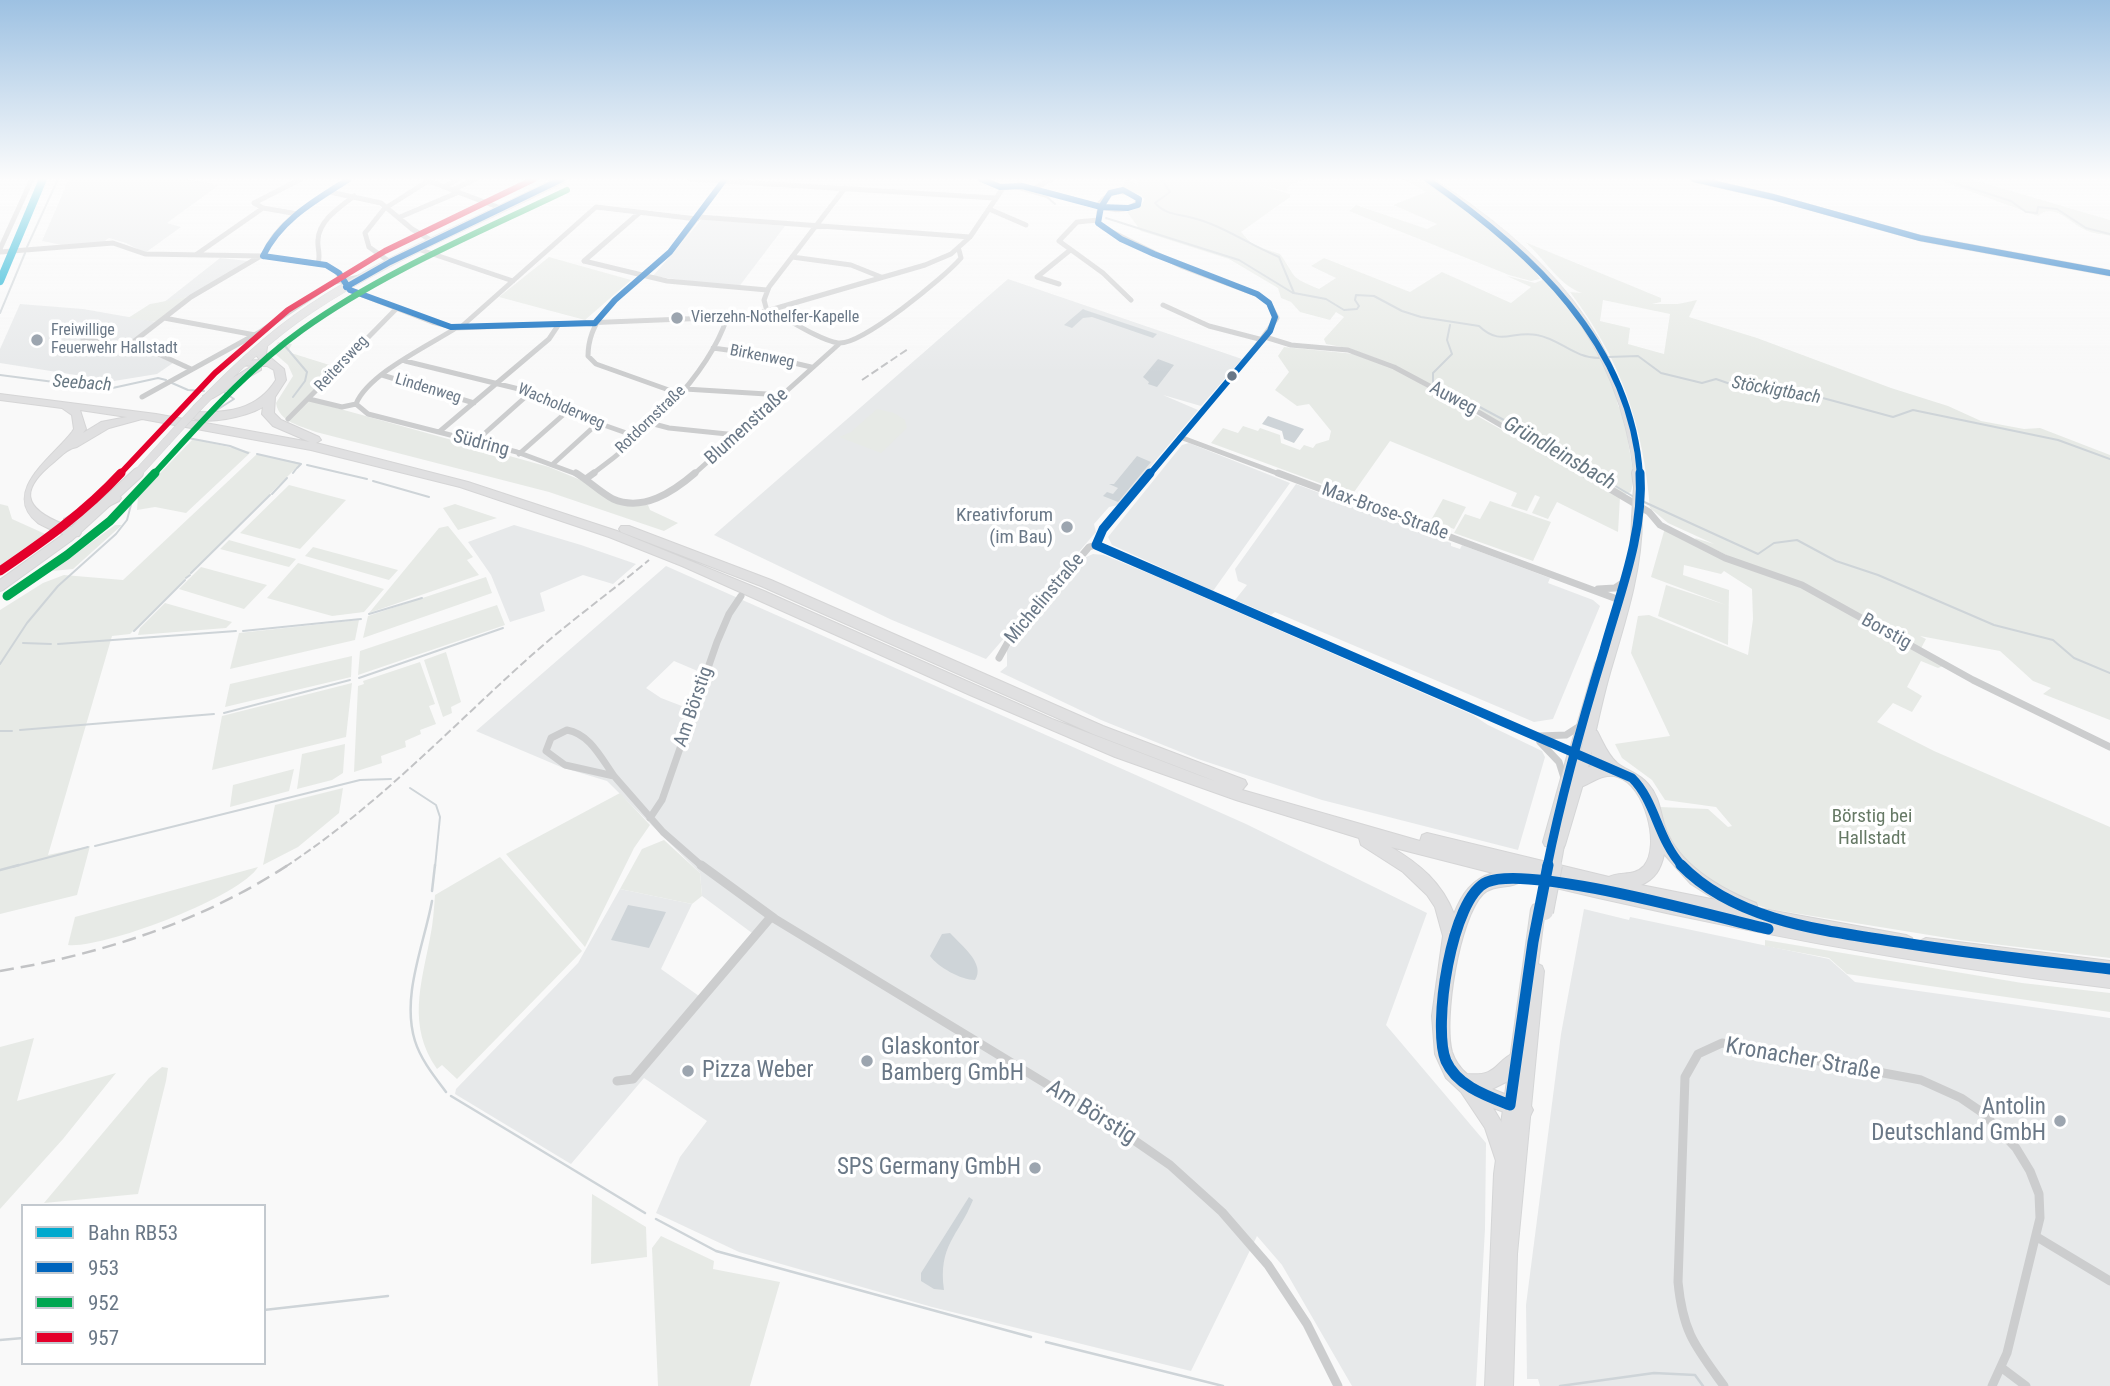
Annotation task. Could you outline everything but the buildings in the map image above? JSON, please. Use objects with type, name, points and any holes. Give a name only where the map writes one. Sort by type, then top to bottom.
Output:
[{"type":"highway","points":[[0,390],[239,415],[270,396],[281,380],[277,367],[261,355],[269,341]]},
{"type":"highway","points":[[242,364],[269,363]]},
{"type":"highway","points":[[242,364],[271,368],[280,373]]},
{"type":"highway","points":[[209,396],[257,368]]},
{"type":"highway","points":[[270,396],[268,414],[277,430]]},
{"type":"highway","points":[[0,397],[277,430],[442,475]]},
{"type":"highway","points":[[58,404],[77,413],[81,424],[76,436],[36,471],[24,488],[24,507],[42,521],[76,527],[115,498]]},
{"type":"highway","points":[[193,412],[277,430],[442,475],[655,545],[686,557],[971,691],[1093,742],[1195,780],[1344,827],[1683,912],[1841,943],[2110,981]]},
{"type":"highway","points":[[58,453],[105,425],[128,419],[160,417]]},
{"type":"highway","points":[[750,587],[1098,730],[1230,781],[1396,832],[1575,876],[1800,925],[1981,954],[2110,969]]},
{"type":"highway","points":[[1587,729],[1597,749],[1618,770],[1644,789],[1674,856],[1707,887],[1736,903],[1800,925]]},
{"type":"highway","points":[[1579,755],[1618,770]]},
{"type":"highway","points":[[1572,782],[1591,772],[1618,770]]},
{"type":"highway","points":[[1575,876],[1623,881],[1646,875],[1658,856],[1657,823]]},
{"type":"highway","points":[[1344,827],[1401,859],[1421,875],[1444,910],[1451,936],[1442,995],[1441,1042],[1445,1060],[1493,1123],[1504,1157]]},
{"type":"highway","points":[[1449,956],[1469,900],[1485,882],[1507,877],[1558,882]]},
{"type":"highway","points":[[1464,1083],[1493,1082],[1508,1073],[1516,1061]]},
{"type":"highway","points":[[1464,1083],[1482,1095],[1517,1107]]},
{"type":"main road","points":[[115,498],[193,412],[269,341],[344,283],[430,244]]},
{"type":"main road","points":[[1494,1386],[1504,1157],[1517,1107],[1516,1061],[1554,844],[1601,687],[1637,542],[1639,487],[1631,422],[1611,366],[1571,302],[1517,244]]},
{"type":"main road","points":[[1623,602],[1637,523]]},
{"type":"main road","points":[[0,586],[76,527]]},
{"type":"main road","points":[[1504,1386],[1508,1254],[1517,1107],[1541,910]]},
{"type":"street","points":[[0,251],[119,244],[139,253],[262,256],[318,262],[336,271],[344,283],[396,309],[443,326],[459,328],[727,318],[769,310],[938,260],[959,250],[964,244]]},
{"type":"street","points":[[196,255],[212,244]]},
{"type":"street","points":[[128,346],[191,297],[262,256],[269,244]]},
{"type":"street","points":[[318,262],[321,257],[320,244]]},
{"type":"street","points":[[368,244],[390,262]]},
{"type":"street","points":[[356,404],[360,394],[382,375],[459,328],[555,244]]},
{"type":"street","points":[[604,244],[584,261],[684,284],[767,290]]},
{"type":"street","points":[[677,244],[664,260],[606,308],[595,323],[588,348],[590,360],[603,367],[682,392],[783,395]]},
{"type":"street","points":[[802,244],[767,290],[764,300],[769,310],[839,344]]},
{"type":"street","points":[[1062,244],[1103,274],[1131,300]]},
{"type":"street","name":"Michelinstraße","points":[[1096,545],[1095,541],[1103,529],[1264,338],[1277,318],[1264,298],[1168,260],[1135,244]]},
{"type":"street","points":[[1951,244],[2110,273]]},
{"type":"street","points":[[418,249],[513,281]]},
{"type":"street","name":"Blumenstraße","points":[[649,501],[677,489],[839,344],[863,336],[948,273],[961,258],[959,250]]},
{"type":"street","points":[[1059,284],[1037,277],[1052,262],[1069,251]]},
{"type":"street","points":[[792,257],[859,267],[881,277]]},
{"type":"street","points":[[142,397],[344,283]]},
{"type":"street","points":[[1163,305],[1209,326],[1264,338]]},
{"type":"street","name":"Reitersweg","points":[[277,430],[396,309]]},
{"type":"street","points":[[164,318],[255,335]]},
{"type":"street","name":"Rotdornstraße","points":[[587,478],[682,392],[713,348],[726,326],[727,318]]},
{"type":"street","points":[[439,432],[549,338],[559,324]]},
{"type":"street","name":"Auweg","points":[[1264,338],[1291,345],[1348,350],[1394,367],[1480,413],[1649,512],[1660,525]]},
{"type":"street","points":[[83,339],[152,351],[191,369]]},
{"type":"street","name":"Birkenweg","points":[[713,348],[756,354],[811,367]]},
{"type":"street","name":"Wacholderweg","points":[[405,361],[531,392],[571,408],[598,423],[635,436]]},
{"type":"street","name":"Lindenweg","points":[[382,375],[474,403]]},
{"type":"street","points":[[475,442],[531,392]]},
{"type":"street","name":"Südring","points":[[309,399],[342,407],[356,404],[368,414],[553,464],[587,478],[617,500],[649,501]]},
{"type":"street","points":[[519,454],[571,408]]},
{"type":"street","points":[[553,464],[598,423]]},
{"type":"street","points":[[650,423],[669,428],[737,435]]},
{"type":"street","name":"Max-Brose-Straße","points":[[1180,437],[1623,602]]},
{"type":"street","name":"Borstig","points":[[1660,525],[1725,558],[1776,573],[1802,585],[1973,680],[2110,747]]},
{"type":"street","name":"Michelinstraße","points":[[999,658],[1008,642],[1089,547],[1096,545],[1579,755]]},
{"type":"street","points":[[1590,588],[1615,589],[1626,580]]},
{"type":"street","name":"Am Börstig","points":[[650,818],[662,800],[729,614],[750,587]]},
{"type":"street","points":[[1531,735],[1566,735],[1587,729]]},
{"type":"street","name":"Am Börstig","points":[[614,776],[565,765],[545,751],[547,744],[558,733],[575,730],[650,818],[703,869],[770,918],[1098,1115],[1185,1177],[1226,1215],[1276,1277],[1314,1336],[1338,1386]]},
{"type":"street","points":[[1531,735],[1556,758],[1572,782]]},
{"type":"street","points":[[617,1081],[633,1079],[770,918]]},
{"type":"street","name":"Kronacher Straße","points":[[1724,1386],[1686,1330],[1678,1282],[1685,1077],[1689,1063],[1707,1046],[1722,1043],[1921,1080],[1961,1098],[2001,1130],[2031,1171],[2039,1194],[2037,1237],[2001,1368],[1992,1386]]},
{"type":"street","points":[[2037,1237],[2110,1281]]},
{"type":"street","points":[[2001,1368],[2026,1386]]},
{"type":"shaded area","points":[[127,244],[158,244],[145,253]]},
{"type":"shaded area","points":[[681,244],[772,244],[738,288],[653,276]]},
{"type":"shaded area","points":[[220,258],[248,261],[188,297],[163,303]]},
{"type":"shaded area","points":[[1008,279],[1242,359],[1201,406],[1163,395],[1198,410],[1118,505],[1109,507],[1094,524],[1096,532],[986,659],[892,620],[714,535]]},
{"type":"shaded area","points":[[20,304],[83,309],[157,322],[124,347],[151,353],[173,363],[157,374],[114,381],[0,363],[0,349]]},
{"type":"shaded area","points":[[1083,309],[1157,334],[1153,338],[1092,317],[1083,318],[1072,328],[1064,325]]},
{"type":"shaded area","points":[[1158,359],[1174,365],[1157,387],[1148,384],[1143,377]]},
{"type":"shaded area","points":[[1268,416],[1304,429],[1294,443],[1284,439],[1282,431],[1262,424]]},
{"type":"shaded area","points":[[1189,443],[1290,483],[1213,591],[1112,545],[1108,537],[1182,445]]},
{"type":"shaded area","points":[[1137,456],[1151,462],[1118,502],[1103,496],[1107,492],[1113,494],[1118,488],[1109,484],[1114,484]]},
{"type":"shaded area","points":[[1296,484],[1451,543],[1451,546],[1460,549],[1462,545],[1550,578],[1548,583],[1593,600],[1600,606],[1553,719],[1534,722],[1275,612],[1271,615],[1235,600],[1247,585],[1238,581],[1235,569]]},
{"type":"shaded area","points":[[514,525],[636,564],[613,584],[583,575],[540,593],[545,611],[510,622],[491,575],[468,542]]},
{"type":"shaded area","points":[[1093,554],[1104,555],[1155,576],[1473,715],[1542,751],[1545,757],[1518,850],[1322,800],[1198,759],[1101,720],[1000,672],[1007,666],[1007,650],[1082,559]]},
{"type":"shaded area","points":[[666,566],[1246,824],[1427,913],[1386,1025],[1486,1143],[1485,1229],[1476,1386],[1352,1386],[1282,1265],[1257,1236],[1191,1371],[932,1307],[739,1252],[656,1213],[680,1157],[707,1121],[644,1078],[571,1164],[455,1094],[456,1089],[578,963],[620,889],[692,904],[661,969],[699,996],[752,933],[702,896],[700,873],[607,781],[561,767],[476,731]],"holes":[[[674,661],[700,672],[687,708],[661,698],[646,688]]]},
{"type":"shaded area","points":[[628,905],[666,912],[649,948],[611,940]]},
{"type":"shaded area","points":[[1584,909],[1829,959],[1855,982],[2110,1018],[2110,1386],[1540,1386],[1538,1379],[1527,1379],[1526,1305],[1561,1034]]},
{"type":"shaded area","points":[[950,933],[975,961],[978,974],[975,980],[950,972],[930,956],[942,934]]},
{"type":"shaded area","points":[[969,1197],[973,1200],[951,1242],[944,1262],[944,1290],[934,1289],[921,1281],[921,1273]]},
{"type":"green space","points":[[1181,244],[1252,244],[1280,254],[1295,276],[1319,289],[1336,278],[1311,266],[1324,258],[1410,292],[1442,272],[1511,303],[1531,287],[1507,276],[1535,283],[1542,280],[1542,277],[1507,244],[1511,244],[1557,290],[1601,358],[1623,412],[1634,477],[1631,492],[1623,495],[1395,367],[1356,351],[1326,344],[1324,339],[1344,317],[1336,312],[1330,320],[1300,312],[1291,302],[1281,298],[1278,288],[1229,259]]},
{"type":"green space","points":[[1431,244],[1508,244],[1533,268],[1540,279],[1531,281]]},
{"type":"green space","name":"Börstig bei Hallstadt","points":[[1527,244],[1661,298],[1661,302],[1652,304],[1678,304],[1697,300],[1689,317],[1757,338],[1891,388],[1948,406],[1981,421],[2024,429],[2040,428],[2110,455],[2110,720],[2043,694],[2051,688],[2033,681],[2000,651],[1920,636],[1926,639],[1919,652],[1943,666],[1938,668],[1921,661],[1907,687],[1922,696],[1912,712],[1893,703],[1877,722],[1934,751],[2110,827],[2110,958],[1960,940],[1769,909],[1715,884],[1699,873],[1686,859],[1665,827],[1659,807],[1708,809],[1728,827],[1732,826],[1716,807],[1665,800],[1652,780],[1622,758],[1615,744],[1670,736],[1631,653],[1638,616],[1649,615],[1748,655],[1753,619],[1752,589],[1724,571],[1721,574],[1684,565],[1683,575],[1729,590],[1728,645],[1658,616],[1666,585],[1726,605],[1651,577],[1665,528],[1741,562],[1697,541],[1695,538],[1714,544],[1668,523],[1650,508],[1642,448],[1616,368],[1588,317],[1570,292],[1582,293],[1566,284]],"holes":[[[1603,300],[1670,314],[1664,354],[1628,344],[1630,328],[1600,321]]]},
{"type":"green space","points":[[549,257],[631,280],[585,320],[499,297]]},
{"type":"green space","points":[[188,297],[157,322],[128,318],[150,304]]},
{"type":"green space","points":[[278,342],[292,344],[288,352],[339,368],[308,400],[549,467],[588,483],[615,503],[648,505],[650,510],[678,523],[664,531],[549,492],[316,432],[298,425],[281,415],[276,403],[293,376],[288,365],[273,352]]},
{"type":"green space","points":[[1284,347],[1355,354],[1393,368],[1620,497],[1618,532],[1557,502],[1548,519],[1532,513],[1540,497],[1535,495],[1527,511],[1511,506],[1517,493],[1390,441],[1352,495],[1211,443],[1223,428],[1238,433],[1243,426],[1280,435],[1281,443],[1300,450],[1304,445],[1313,448],[1316,444],[1329,440],[1331,431],[1309,404],[1297,406],[1275,390],[1289,372],[1278,356]]},
{"type":"green space","points":[[877,409],[894,413],[905,420],[907,428],[881,453],[839,437],[851,432]]},
{"type":"green space","points":[[193,439],[251,452],[186,513],[155,507],[137,510],[138,496]]},
{"type":"green space","points":[[257,454],[301,463],[130,634],[112,636],[48,855],[90,846],[77,895],[0,914],[0,610],[43,583],[64,575],[123,580]]},
{"type":"green space","points":[[289,485],[346,500],[300,549],[240,533]]},
{"type":"green space","points":[[1443,499],[1466,507],[1454,529],[1431,520]]},
{"type":"green space","points":[[1490,501],[1551,522],[1533,561],[1454,533],[1465,514],[1480,519]]},
{"type":"green space","points":[[0,504],[8,506],[12,519],[52,537],[0,572]]},
{"type":"green space","points":[[455,504],[497,518],[458,530],[443,508]]},
{"type":"green space","points":[[115,525],[122,525],[73,569],[52,571]]},
{"type":"green space","points":[[448,526],[473,557],[467,560],[479,575],[369,613],[439,528]]},
{"type":"green space","points":[[229,540],[296,559],[289,567],[220,549]]},
{"type":"green space","points":[[313,547],[398,570],[389,580],[305,556]]},
{"type":"green space","points":[[298,563],[384,589],[364,612],[332,616],[267,598]]},
{"type":"green space","points":[[201,567],[267,585],[244,609],[179,589]]},
{"type":"green space","points":[[486,577],[492,593],[363,638],[368,616]]},
{"type":"green space","points":[[165,603],[232,622],[226,628],[138,635],[140,628]]},
{"type":"green space","points":[[497,605],[505,625],[358,675],[360,651]]},
{"type":"green space","points":[[359,620],[355,640],[230,669],[239,633]]},
{"type":"green space","points":[[446,652],[461,702],[451,707],[452,713],[443,717],[424,660]]},
{"type":"green space","points":[[352,656],[351,677],[225,707],[230,684]]},
{"type":"green space","points":[[420,662],[435,704],[429,706],[436,724],[420,730],[421,734],[405,741],[406,747],[381,756],[382,763],[354,772],[358,686],[364,684],[363,681]]},
{"type":"green space","points":[[352,683],[346,737],[212,770],[222,716]]},
{"type":"green space","points":[[345,744],[343,773],[332,780],[297,789],[302,754]]},
{"type":"green space","points":[[294,769],[289,791],[230,807],[233,785]]},
{"type":"green space","points":[[343,788],[339,813],[298,847],[263,865],[275,805]]},
{"type":"green space","points":[[620,793],[650,825],[634,848],[585,947],[506,854]]},
{"type":"green space","points":[[664,840],[700,873],[702,896],[692,904],[620,889],[642,849]]},
{"type":"green space","points":[[500,857],[582,951],[457,1079],[442,1065],[437,1069],[422,1037],[419,1021],[420,989],[435,895]]},
{"type":"green space","points":[[258,867],[226,892],[169,919],[110,939],[68,945],[75,917]]},
{"type":"green space","points":[[1765,940],[2022,983],[2110,993],[2110,1012],[1847,974],[1829,958],[1765,946]]},
{"type":"green space","points":[[34,1038],[17,1101],[116,1073],[63,1139],[0,1209],[0,1047]]},
{"type":"green space","points":[[162,1067],[168,1068],[166,1081],[138,1194],[44,1203],[149,1078]]},
{"type":"green space","points":[[592,1194],[646,1227],[647,1257],[591,1264]]},
{"type":"green space","points":[[661,1236],[714,1261],[713,1269],[780,1282],[750,1386],[658,1386],[652,1248]]},
{"type":"waterway","points":[[1187,244],[1239,260],[1293,293]]},
{"type":"waterway","name":"Gründleinsbach","points":[[1251,244],[1279,257],[1294,293],[1326,299],[1344,310],[1357,309],[1359,306],[1355,300],[1356,295],[1374,296],[1402,311],[1421,317],[1479,326],[1500,337],[1537,335],[1582,355],[1599,358]]},
{"type":"waterway","name":"Seebach","points":[[0,313],[25,253]]},
{"type":"waterway","name":"Gründleinsbach","points":[[1450,325],[1447,340],[1452,354],[1433,373],[1433,382],[1504,420],[1634,497]]},
{"type":"waterway","points":[[288,338],[285,346],[307,372],[305,381],[293,397]]},
{"type":"waterway","name":"Stöckigtbach","points":[[1608,357],[1638,356],[1661,373],[1702,383],[1716,379],[1739,387],[1808,394],[1893,417],[1913,410],[2058,440],[2110,459]]},
{"type":"waterway","name":"Seebach","points":[[0,375],[108,389],[158,378],[166,380]]},
{"type":"waterway","name":"Seebach","points":[[172,383],[188,390],[204,391]]},
{"type":"waterway","name":"Seebach","points":[[212,413],[234,399],[225,393]]},
{"type":"waterway","name":"Seebach","points":[[0,664],[27,623],[58,586],[116,534],[127,520],[133,497],[193,429]]},
{"type":"waterway","points":[[188,438],[230,446],[248,453]]},
{"type":"waterway","points":[[257,454],[301,464],[297,468]]},
{"type":"waterway","points":[[307,465],[367,479]]},
{"type":"waterway","points":[[293,473],[296,469]]},
{"type":"waterway","points":[[272,494],[287,478]]},
{"type":"waterway","points":[[373,481],[429,497]]},
{"type":"waterway","points":[[191,573],[270,495]]},
{"type":"waterway","name":"Gründleinsbach","points":[[1642,501],[1758,554],[1774,543],[1797,540],[1836,561],[1878,575],[1994,625],[2053,640],[2074,658],[2110,673]]},
{"type":"waterway","points":[[186,578],[190,575]]},
{"type":"waterway","points":[[134,631],[185,580]]},
{"type":"waterway","points":[[369,614],[422,598]]},
{"type":"waterway","points":[[243,631],[361,619]]},
{"type":"waterway","points":[[359,678],[503,628]]},
{"type":"waterway","points":[[58,644],[236,631]]},
{"type":"waterway","points":[[23,643],[51,644]]},
{"type":"waterway","points":[[224,713],[350,680]]},
{"type":"waterway","points":[[20,730],[214,714]]},
{"type":"waterway","points":[[0,731],[12,731]]},
{"type":"waterway","points":[[95,846],[360,780],[391,779]]},
{"type":"waterway","points":[[410,788],[436,805],[440,817],[435,867]]},
{"type":"waterway","points":[[12,867],[88,847]]},
{"type":"waterway","points":[[0,870],[19,865]]},
{"type":"waterway","points":[[432,891],[435,865]]},
{"type":"waterway","points":[[432,901],[415,971],[411,1024],[421,1055],[446,1092]]},
{"type":"waterway","points":[[451,1096],[645,1213]]},
{"type":"waterway","points":[[656,1219],[716,1251],[1031,1337]]},
{"type":"waterway","points":[[266,1310],[388,1296]]},
{"type":"waterway","points":[[0,1340],[21,1338]]},
{"type":"waterway","points":[[1046,1342],[1223,1386]]},
{"type":"waterway","points":[[1560,1386],[1654,1373],[1695,1375],[1703,1386]]},
{"type":"railway","points":[[862,380],[908,349]]},
{"type":"railway","points":[[287,866],[383,792],[533,654],[649,560]]},
{"type":"railway","points":[[0,971],[76,955],[150,933],[221,903],[287,866]]},
{"type":"rail line","name":"RB53","points":[[0,281],[16,244]]},
{"type":"transit line","name":"953","points":[[263,256],[269,244]]},
{"type":"transit line","name":"957","points":[[0,571],[53,535],[94,502],[215,373],[288,310],[400,244]]},
{"type":"transit line","name":"953","points":[[346,287],[428,244]]},
{"type":"transit line","name":"952","points":[[7,596],[67,555],[110,521],[232,390],[302,330],[396,273],[456,244]]},
{"type":"transit line","name":"953","points":[[595,323],[615,300],[676,244]]},
{"type":"transit line","name":"953","points":[[1096,545],[1103,529],[1270,331],[1275,317],[1269,303],[1257,294],[1131,244]]},
{"type":"transit line","name":"953","points":[[1510,1105],[1533,942],[1556,822],[1574,750],[1630,560],[1637,527],[1641,481],[1631,423],[1616,379],[1595,339],[1568,301],[1512,244]]},
{"type":"transit line","name":"953","points":[[1951,244],[2110,273]]},
{"type":"transit line","name":"953","points":[[263,256],[326,265],[339,273],[350,290],[451,327],[595,323]]},
{"type":"transit line","name":"953","points":[[1096,545],[1632,778],[1646,795],[1661,836],[1679,863],[1719,894],[1742,905],[1766,915],[1842,933],[1974,953],[2110,969]]},
{"type":"transit line","name":"953","points":[[1510,1105],[1465,1084],[1451,1070],[1442,1045],[1443,995],[1455,937],[1474,893],[1486,882],[1507,878],[1579,886],[1768,929]]},
{"type":"place","name":"Vierzehn-Nothelfer-Kapelle","points":[[677,318]]},
{"type":"place","name":"Freiwillige Feuerwehr Hallstadt","points":[[37,340]]},
{"type":"place","name":"Kreativforum (im Bau)","points":[[1067,527]]},
{"type":"place","name":"Glaskontor Bamberg GmbH","points":[[867,1061]]},
{"type":"place","name":"Pizza Weber","points":[[688,1071]]},
{"type":"place","name":"Antolin Deutschland GmbH","points":[[2060,1121]]},
{"type":"place","name":"SPS Germany GmbH","points":[[1035,1168]]}]
